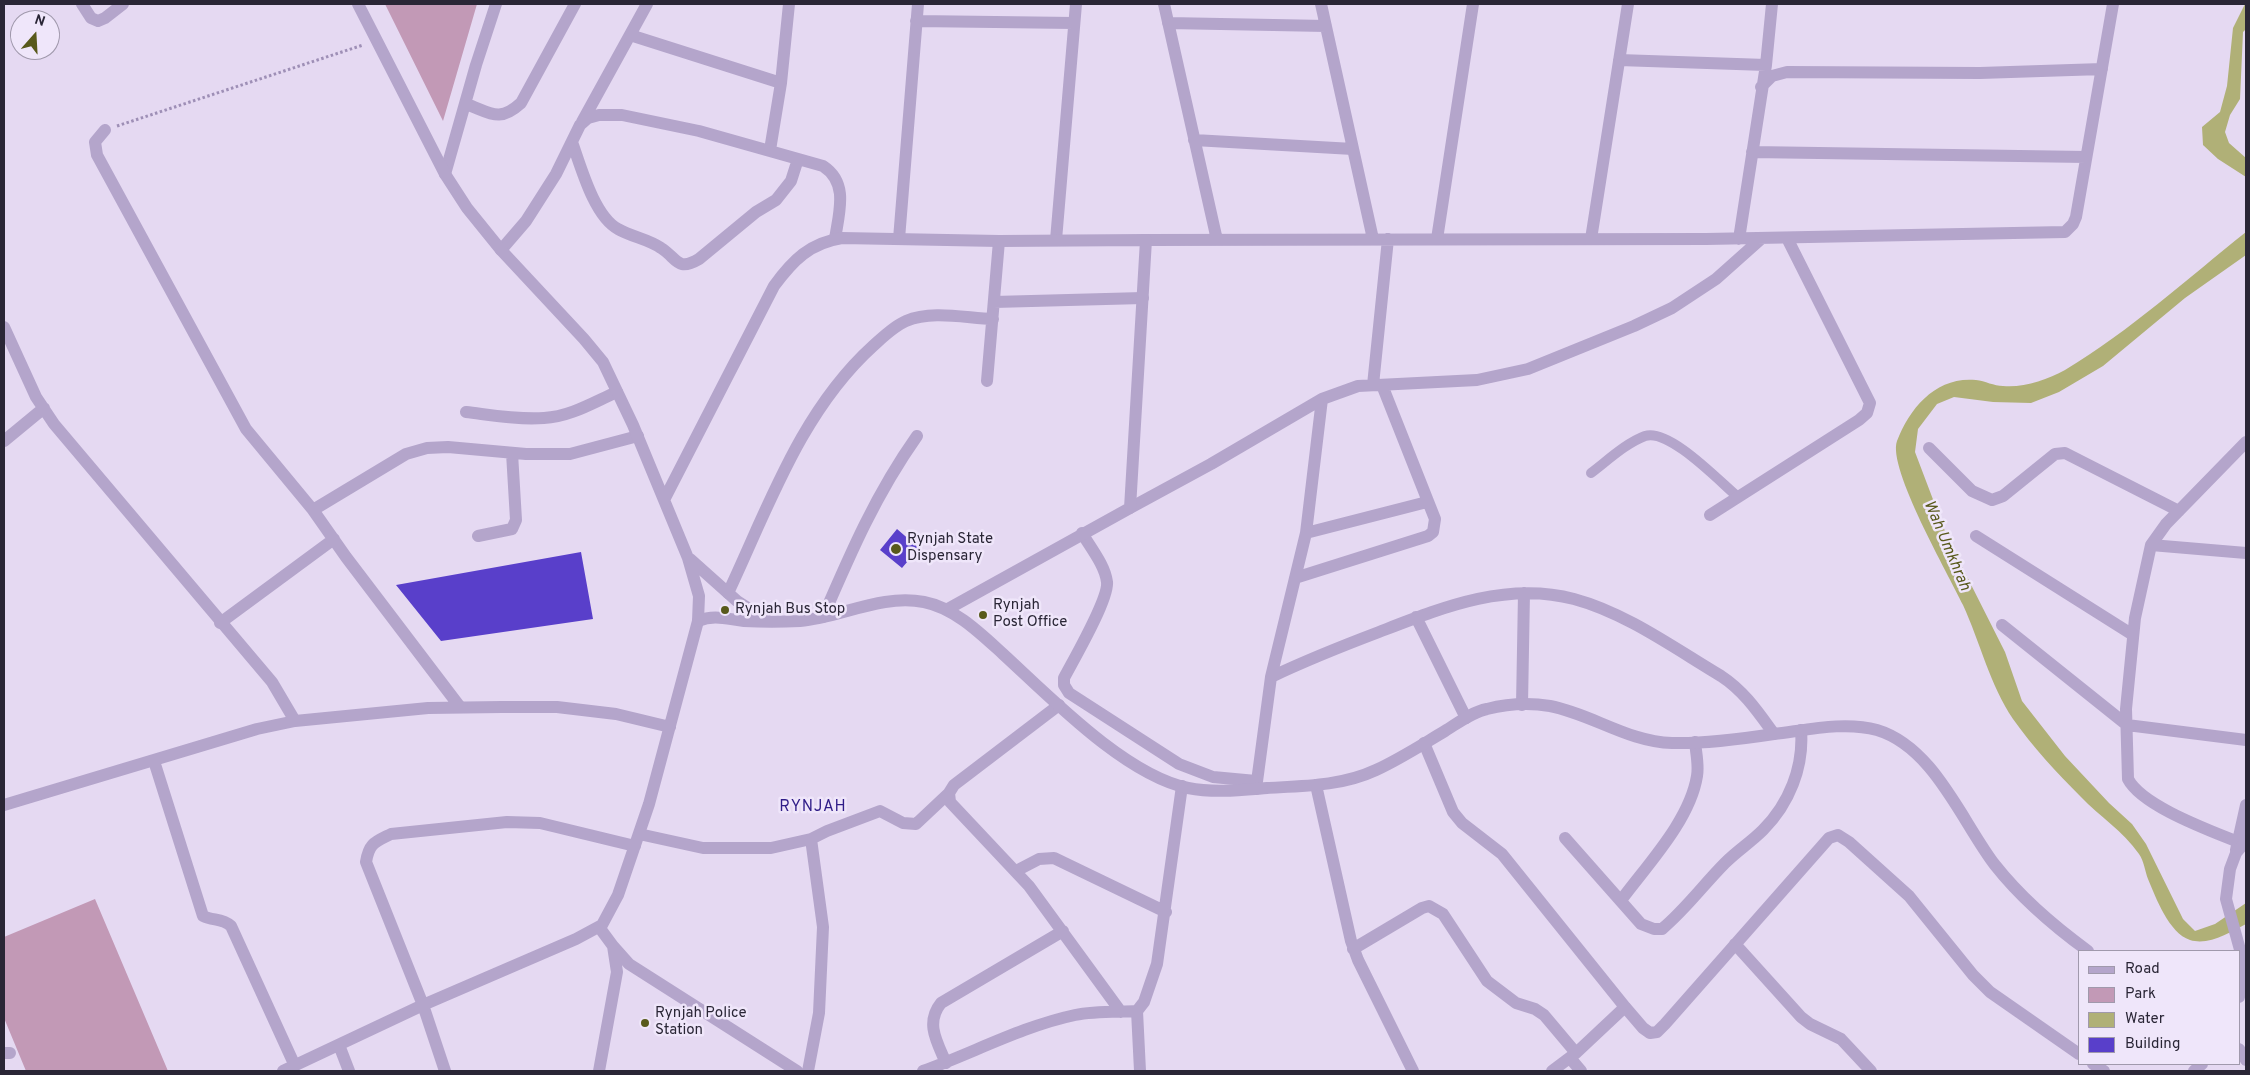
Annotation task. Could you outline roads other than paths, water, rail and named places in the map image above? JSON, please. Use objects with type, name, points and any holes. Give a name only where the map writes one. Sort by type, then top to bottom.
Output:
[{"type":"street","points":[[82,4],[90,18],[98,21],[105,18],[122,4]]},
{"type":"street","points":[[154,761],[203,916],[209,919],[225,920],[231,926],[289,1068],[422,1005],[560,947],[599,927],[609,914],[618,895],[637,840],[670,727],[698,621],[699,596],[688,558],[638,436],[602,362],[584,339],[502,250],[467,208],[445,174],[358,4]]},
{"type":"street","points":[[445,174],[496,4]]},
{"type":"street","points":[[466,104],[500,116],[509,114],[521,103],[575,4]]},
{"type":"street","points":[[502,250],[526,221],[556,174],[647,4]]},
{"type":"street","points":[[770,150],[789,4]]},
{"type":"street","points":[[899,239],[918,4]]},
{"type":"street","points":[[1056,240],[1076,4]]},
{"type":"street","points":[[1164,4],[1216,240]]},
{"type":"street","points":[[1321,4],[1373,239]]},
{"type":"street","points":[[1437,239],[1473,4]]},
{"type":"street","points":[[1590,239],[1628,4]]},
{"type":"street","points":[[1739,239],[1766,65],[1772,4]]},
{"type":"street","points":[[664,500],[774,286],[797,257],[812,247],[835,239],[999,241],[1739,239],[2065,232],[2073,224],[2076,217],[2112,4]]},
{"type":"street","points":[[916,21],[1074,24]]},
{"type":"street","points":[[1168,23],[1326,26]]},
{"type":"street","points":[[630,35],[780,83]]},
{"type":"street","points":[[1619,60],[1766,65]]},
{"type":"street","points":[[1761,88],[1772,76],[1786,72],[1980,73],[2102,69]]},
{"type":"street","points":[[580,126],[588,118],[599,115],[622,115],[699,131],[823,166],[833,173],[838,182],[840,192],[835,239]]},
{"type":"street","points":[[104,130],[95,142],[98,154],[242,420],[273,463],[314,510],[334,540],[460,707]]},
{"type":"street","points":[[1194,140],[1353,149]]},
{"type":"street","points":[[572,142],[594,199],[605,219],[617,229],[652,242],[680,264],[689,265],[756,212],[776,200],[791,181],[798,159]]},
{"type":"street","points":[[1752,152],[2086,158]]},
{"type":"street","points":[[946,610],[1082,533],[1211,464],[1322,399],[1341,391],[1378,385],[1477,380],[1528,369],[1634,326],[1672,308],[1716,279],[1762,238]]},
{"type":"street","points":[[1710,515],[1859,420],[1867,413],[1870,403],[1786,238]]},
{"type":"street","points":[[1295,578],[1428,536],[1436,526],[1428,502],[1378,385],[1388,239]]},
{"type":"street","points":[[1130,508],[1146,240]]},
{"type":"street","points":[[987,380],[999,241]]},
{"type":"street","points":[[994,302],[1143,298]]},
{"type":"street","points":[[728,593],[810,422],[848,370],[886,334],[905,321],[923,316],[993,319]]},
{"type":"street","points":[[4,328],[36,397],[54,424],[272,682],[295,721]]},
{"type":"street","points":[[466,412],[518,418],[545,418],[580,408],[617,392]]},
{"type":"street","points":[[1256,785],[1271,677],[1306,533],[1322,399]]},
{"type":"street","points":[[4,442],[44,408]]},
{"type":"street","points":[[314,510],[406,454],[427,448],[448,447],[512,454],[570,454],[638,436]]},
{"type":"street","points":[[823,617],[865,522],[890,474],[917,436]]},
{"type":"street","points":[[2242,841],[2182,818],[2140,795],[2132,786],[2128,779],[2126,709],[2135,618],[2151,545],[2166,524],[2246,442]]},
{"type":"street","points":[[1929,448],[1972,490],[1992,500],[2003,496],[2055,454],[2065,453],[2179,511]]},
{"type":"street","points":[[478,536],[512,529],[516,520],[512,454]]},
{"type":"street","points":[[1306,533],[1428,502]]},
{"type":"street","points":[[1082,533],[1104,571],[1108,583],[1102,603],[1064,678],[1064,685],[1069,693],[1180,764],[1213,778],[1256,785]]},
{"type":"street","points":[[1976,536],[2133,635]]},
{"type":"street","points":[[220,622],[334,540]]},
{"type":"street","points":[[2151,545],[2246,553]]},
{"type":"street","points":[[688,558],[728,593],[770,622]]},
{"type":"street","points":[[1271,677],[1323,653],[1416,618],[1486,596],[1524,593],[1573,599],[1623,619],[1736,686],[1774,734]]},
{"type":"street","points":[[1522,705],[1524,593]]},
{"type":"street","points":[[698,621],[717,616],[770,622],[823,617],[893,600],[924,602],[946,610],[992,644],[1094,735],[1137,766],[1182,786],[1218,791],[1256,785],[1316,785],[1348,781],[1376,770],[1466,718],[1486,709],[1522,705],[1553,706],[1647,740],[1672,743],[1800,730],[1862,727],[1887,734],[1910,750],[1936,775],[1971,830],[2006,878],[2066,934],[2087,950]]},
{"type":"street","points":[[1416,618],[1466,718]]},
{"type":"street","points":[[2002,625],[2127,725],[2246,740]]},
{"type":"street","points":[[445,1071],[422,1005],[366,862],[368,849],[375,842],[391,834],[507,822],[540,823],[637,840],[721,848],[771,848],[811,839],[827,830],[880,811],[904,823],[916,824],[949,793],[954,784],[1059,705]]},
{"type":"street","points":[[4,805],[257,729],[295,721],[460,707],[557,708],[616,714],[670,727]]},
{"type":"street","points":[[1565,838],[1647,927],[1662,928],[1724,864],[1764,830],[1775,816],[1792,785],[1799,765],[1802,748],[1800,730]]},
{"type":"street","points":[[1622,900],[1677,824],[1690,802],[1697,775],[1695,742]]},
{"type":"street","points":[[1424,743],[1453,812],[1462,823],[1502,854],[1625,1007],[1643,1028],[1650,1033],[1657,1032],[1829,838],[1838,835],[1849,842],[1909,896],[1973,975],[1990,992],[2078,1053]]},
{"type":"street","points":[[1316,785],[1353,949],[1413,1071]]},
{"type":"street","points":[[1140,1071],[1137,1011],[1144,1002],[1157,964],[1166,912],[1182,786]]},
{"type":"street","points":[[949,793],[950,802],[955,810],[1016,871],[1063,930],[1120,1012]]},
{"type":"street","points":[[2240,950],[2226,899],[2234,859],[2242,841],[2246,805]]},
{"type":"street","points":[[808,1071],[819,1013],[823,927],[811,839]]},
{"type":"street","points":[[1016,871],[1039,859],[1054,858],[1166,912]]},
{"type":"street","points":[[1353,949],[1422,908],[1429,906],[1437,908],[1443,914],[1487,981],[1516,1002],[1535,1009],[1544,1015],[1573,1055],[1580,1071]]},
{"type":"street","points":[[599,927],[629,964],[797,1071]]},
{"type":"street","points":[[946,1063],[933,1034],[932,1020],[941,1003],[1063,930]]},
{"type":"street","points":[[1734,944],[1801,1017],[1810,1024],[1841,1039],[1871,1071]]},
{"type":"street","points":[[599,1071],[617,972],[613,946]]},
{"type":"street","points":[[2240,950],[2242,957],[2240,984]]},
{"type":"street","points":[[1552,1071],[1573,1055],[1625,1007]]},
{"type":"street","points":[[923,1071],[1030,1028],[1077,1015],[1137,1011]]},
{"type":"street","points":[[340,1045],[349,1071]]},
{"type":"lane","points":[[1591,473],[1638,439],[1657,435],[1675,444],[1738,497]]},
{"type":"water","points":[[2245,4],[2246,29],[2243,32],[2240,99],[2230,115],[2225,132],[2229,143],[2246,158],[2246,177],[2218,159],[2203,145],[2202,127],[2220,112],[2227,86],[2233,28]]},
{"type":"water","name":"Wah Umkhrah","points":[[2246,232],[2246,255],[2185,298],[2103,366],[2059,392],[2031,403],[1993,402],[1954,397],[1937,404],[1918,429],[1915,452],[1948,539],[2005,652],[2022,701],[2065,756],[2109,803],[2132,824],[2146,844],[2183,919],[2195,931],[2215,924],[2246,903],[2246,924],[2212,940],[2197,941],[2182,936],[2170,923],[2155,896],[2141,857],[2133,846],[2054,769],[2013,719],[1998,692],[1963,605],[1921,522],[1901,474],[1896,455],[1897,441],[1909,417],[1927,396],[1937,389],[1949,383],[1962,380],[1976,380],[2000,386],[2019,386],[2043,380],[2065,370],[2135,322]]},
{"type":"place","name":"Rynjah State Dispensary","points":[[896,549]]},
{"type":"place","name":"Rynjah Bus Stop","points":[[725,610]]},
{"type":"place","name":"Rynjah Post Office","points":[[983,615]]},
{"type":"place","name":"Rynjah Police Station","points":[[645,1023]]},
{"type":"district","name":"RYNJAH","points":[[813,808]]}]
